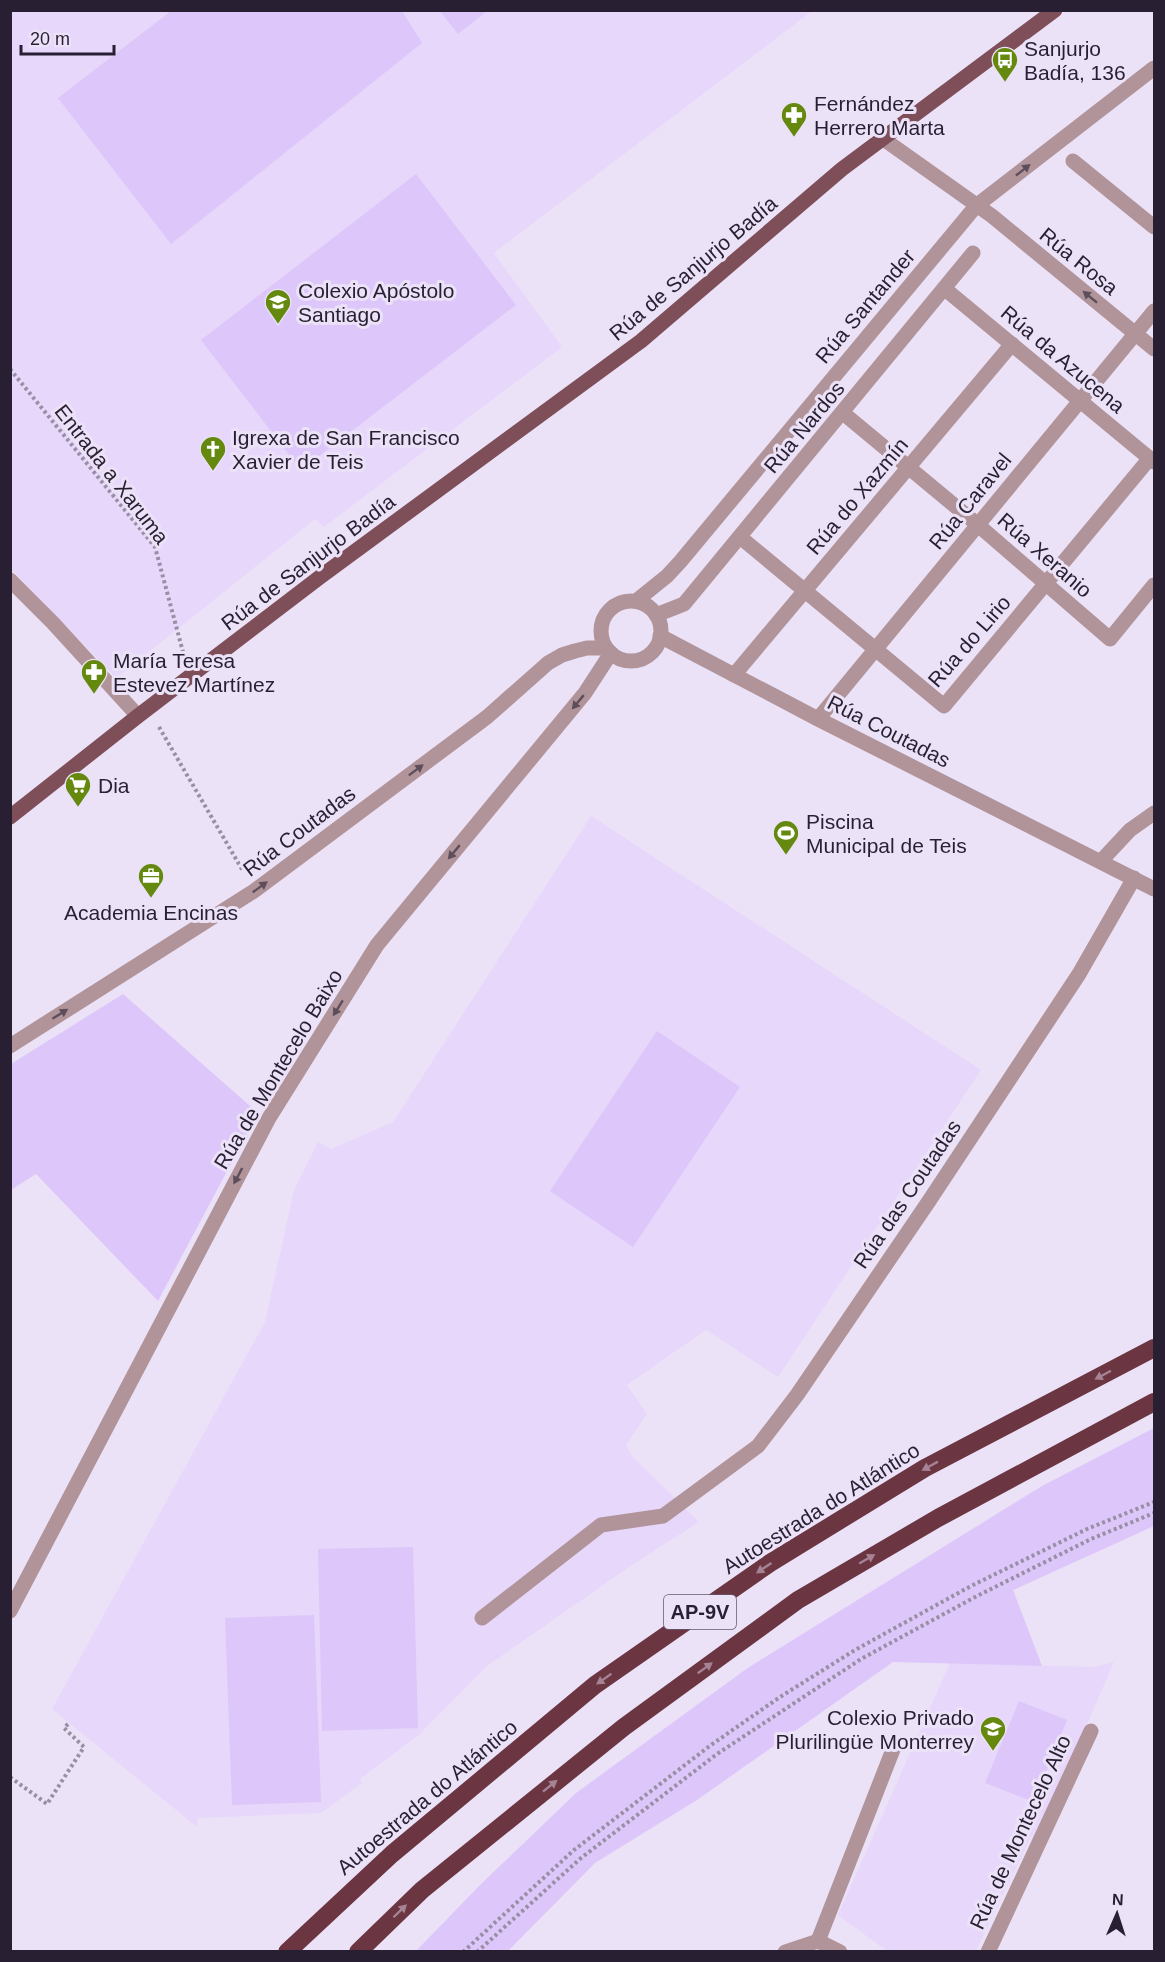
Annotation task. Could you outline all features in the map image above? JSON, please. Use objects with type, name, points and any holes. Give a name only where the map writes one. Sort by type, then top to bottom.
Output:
[{"type":"highway","name":"Autoestrada do Atlántico","points":[[288,1949],[392,1854],[595,1685],[770,1563],[925,1468],[1155,1348]]},
{"type":"highway","name":"AP-9V","points":[[358,1952],[422,1890],[624,1727],[798,1600],[938,1518],[1155,1402]]},
{"type":"main road","name":"Rúa de Sanjurjo Badía","points":[[10,817],[329,570],[641,341],[842,169],[1055,10]]},
{"type":"street","name":"Rúa Santander","points":[[636,601],[667,576],[680,562],[976,206],[1155,68]]},
{"type":"street","points":[[882,138],[976,206]]},
{"type":"street","points":[[1073,161],[1155,227]]},
{"type":"street","name":"Rúa Rosa","points":[[976,206],[992,216],[1155,349]]},
{"type":"street","name":"Rúa Nardos","points":[[657,615],[684,604],[973,254]]},
{"type":"street","name":"Rúa da Azucena","points":[[945,289],[1152,460]]},
{"type":"street","name":"Rúa Caravel","points":[[818,718],[1155,311]]},
{"type":"street","name":"Rúa do Xazmín","points":[[734,675],[1012,344]]},
{"type":"street","name":"Rúa Xeranio","points":[[843,414],[978,525],[1110,639],[1155,585]]},
{"type":"street","name":"Rúa do Lirio","points":[[740,537],[944,706],[1152,460]]},
{"type":"street","points":[[10,580],[143,712]]},
{"type":"street","points":[[625,601],[645,604],[657,615],[660,636],[657,647],[641,660],[618,659],[608,650],[601,638],[600,628],[604,615],[612,607],[625,601]]},
{"type":"street","name":"Rúa Coutadas","points":[[660,636],[1155,889]]},
{"type":"street","name":"Rúa Coutadas","points":[[10,1046],[254,891],[487,717],[548,663],[562,655],[587,648],[608,650]]},
{"type":"street","name":"Rúa de Montecelo Baixo","points":[[10,1611],[268,1118],[377,945],[585,693],[608,650]]},
{"type":"street","points":[[1101,861],[1130,830],[1155,813]]},
{"type":"street","name":"Rúa das Coutadas","points":[[482,1618],[602,1525],[663,1516],[758,1446],[797,1395],[929,1201],[1072,984],[1134,878]]},
{"type":"street","name":"Rúa de Montecelo Alto","points":[[988,1952],[1091,1731]]},
{"type":"street","points":[[818,1941],[894,1747]]},
{"type":"street","points":[[785,1952],[818,1941],[840,1952]]},
{"type":"path","name":"Entrada a Xaruma","points":[[10,369],[155,548],[191,676]]},
{"type":"path","points":[[143,712],[254,891]]},
{"type":"path","points":[[463,1952],[574,1850],[711,1745],[780,1697],[855,1650],[972,1586],[1087,1529],[1155,1502]]},
{"type":"path","points":[[477,1952],[581,1858],[717,1754],[861,1659],[1039,1564],[1091,1539],[1155,1513]]},
{"type":"path","points":[[10,1777],[47,1804],[84,1747],[64,1728],[69,1723]]},
{"type":"shaded area","name":"Colexio Apóstolo Santiago","points":[[11,11],[812,11],[494,253],[562,347],[324,527],[315,519],[116,678],[11,569]]},
{"type":"shaded area","points":[[171,11],[402,11],[422,43],[171,244],[58,98]]},
{"type":"shaded area","points":[[440,11],[487,11],[458,34]]},
{"type":"shaded area","points":[[416,174],[516,305],[301,470],[201,340]]},
{"type":"shaded area","points":[[591,816],[981,1070],[778,1377],[706,1330],[627,1385],[647,1414],[626,1445],[632,1456],[699,1522],[632,1565],[487,1666],[420,1734],[360,1779],[362,1783],[321,1813],[198,1818],[197,1827],[52,1709],[265,1322],[294,1190],[318,1142],[331,1149],[393,1122]]},
{"type":"shaded area","points":[[123,994],[258,1113],[158,1301],[36,1174],[11,1190],[11,1064]]},
{"type":"shaded area","points":[[657,1031],[740,1087],[633,1247],[550,1191]]},
{"type":"shaded area","points":[[1154,1428],[1154,1526],[1013,1590],[1042,1666],[893,1662],[697,1800],[595,1863],[508,1951],[416,1951],[480,1885],[576,1793],[749,1667],[1042,1486]]},
{"type":"shaded area","points":[[413,1547],[418,1728],[322,1731],[318,1549]]},
{"type":"shaded area","points":[[314,1615],[321,1802],[232,1805],[225,1618]]},
{"type":"shaded area","name":"Colexio Privado Plurilingüe Monterrey","points":[[1114,1662],[1037,1839],[1031,1837],[976,1951],[887,1951],[838,1915],[950,1663],[1093,1667]]},
{"type":"shaded area","points":[[1019,1701],[1067,1720],[1034,1802],[985,1783]]},
{"type":"place","name":"Sanjurjo Badía, 136","points":[[1005,83]]},
{"type":"place","name":"Fernández Herrero Marta","points":[[794,138]]},
{"type":"place","name":"Colexio Apóstolo Santiago","points":[[278,325]]},
{"type":"place","name":"Igrexa de San Francisco Xavier de Teis","points":[[213,472]]},
{"type":"place","name":"María Teresa Estevez Martínez","points":[[94,695]]},
{"type":"place","name":"Dia","points":[[78,808]]},
{"type":"place","name":"Piscina Municipal de Teis","points":[[786,856]]},
{"type":"place","name":"Academia Encinas","points":[[151,899]]},
{"type":"place","name":"Colexio Privado Plurilingüe Monterrey","points":[[993,1752]]}]
